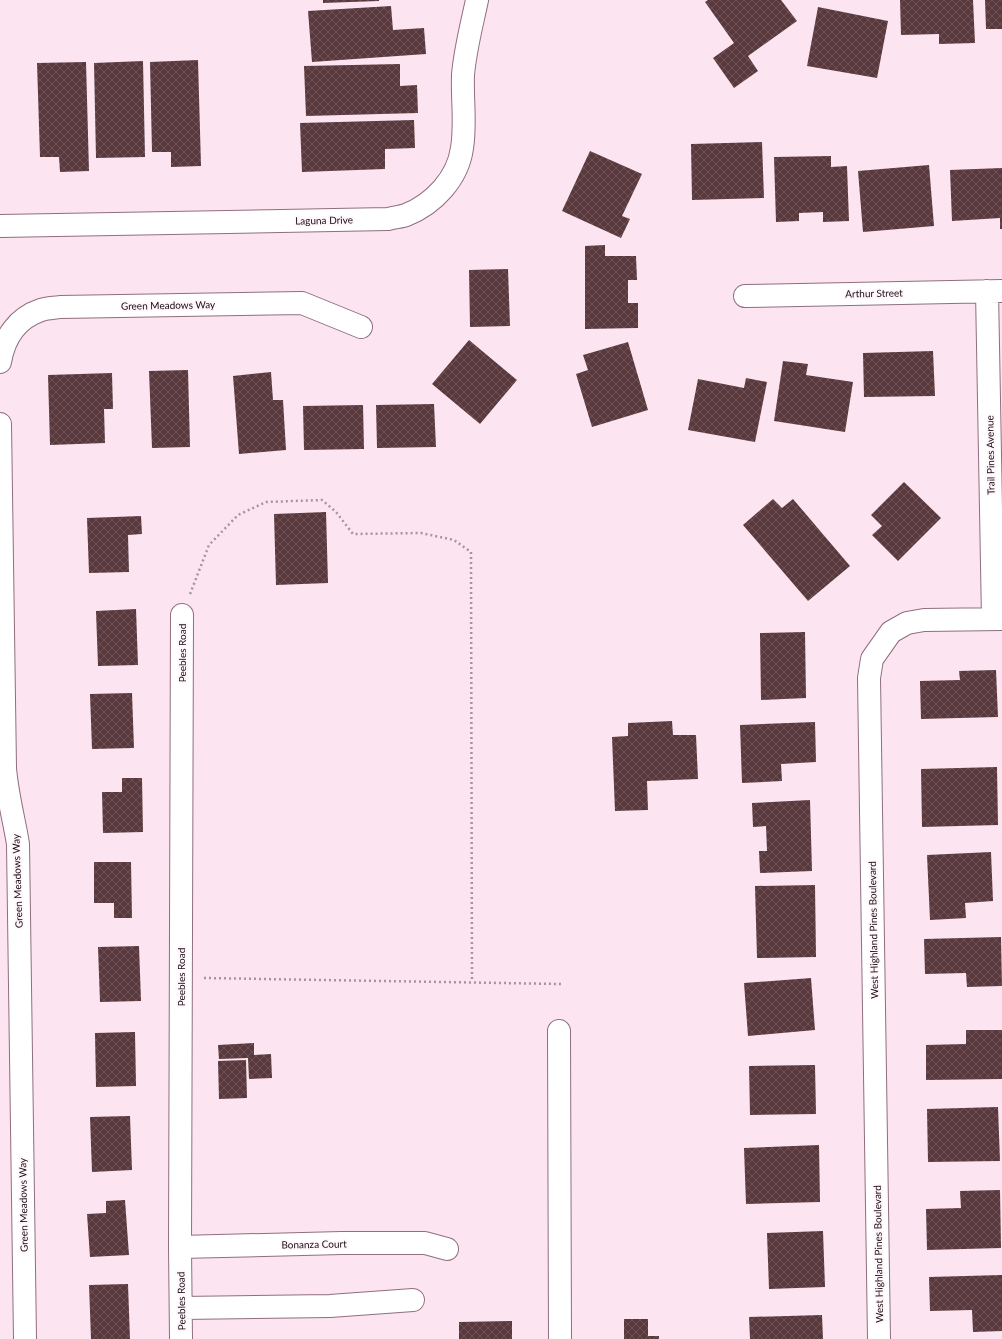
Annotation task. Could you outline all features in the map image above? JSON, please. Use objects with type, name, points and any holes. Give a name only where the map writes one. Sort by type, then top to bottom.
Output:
[{"type":"street","name":"Laguna Drive","points":[[0,226],[388,218],[406,215],[430,202],[448,183],[457,167],[462,150],[464,131],[464,74],[468,43],[477,0]]},
{"type":"street","name":"Arthur Street","points":[[746,296],[995,291]]},
{"type":"street","name":"Trail Pines Avenue","points":[[995,291],[997,619]]},
{"type":"street","name":"Green Meadows Way","points":[[0,362],[3,348],[11,332],[24,318],[41,310],[60,307],[302,303],[361,327]]},
{"type":"street","name":"Green Meadows Way","points":[[0,424],[5,768],[7,787],[18,844],[25,1339]]},
{"type":"street","name":"Peebles Road","points":[[181,1339],[182,615]]},
{"type":"street","name":"West Highland Pines Boulevard","points":[[880,1339],[869,678],[872,659],[891,632],[907,624],[924,620],[997,619]]},
{"type":"street","points":[[559,1031],[560,1339]]},
{"type":"street","name":"Bonanza Court","points":[[180,1247],[334,1243],[425,1243],[447,1249]]},
{"type":"street","points":[[181,1308],[330,1306],[413,1300]]},
{"type":"path","points":[[182,615],[209,545],[238,515],[266,502],[322,500],[336,512],[353,534],[421,533],[454,540],[471,552],[472,982]]},
{"type":"path","points":[[181,977],[561,984]]},
{"type":"building","points":[[323,0],[379,0],[379,1],[323,3]]},
{"type":"building","points":[[708,0],[781,0],[797,21],[748,56],[758,71],[734,88],[713,58],[734,43],[705,2]]},
{"type":"building","points":[[900,0],[973,0],[975,43],[939,44],[939,34],[901,35]]},
{"type":"building","points":[[985,0],[1002,0],[1002,29],[986,29]]},
{"type":"building","points":[[391,6],[393,30],[424,28],[426,54],[312,62],[308,11]]},
{"type":"building","points":[[818,7],[888,21],[877,78],[807,66]]},
{"type":"building","points":[[198,60],[201,166],[171,167],[171,152],[152,152],[150,62]]},
{"type":"building","points":[[143,61],[145,157],[96,158],[94,63]]},
{"type":"building","points":[[86,62],[89,171],[60,172],[59,157],[40,157],[37,63]]},
{"type":"building","points":[[400,64],[400,86],[417,85],[418,113],[306,116],[304,66]]},
{"type":"building","points":[[414,120],[415,148],[385,149],[385,169],[302,172],[300,123]]},
{"type":"building","points":[[762,142],[764,198],[692,200],[691,144]]},
{"type":"building","points":[[590,151],[642,174],[622,216],[630,219],[621,238],[562,211]]},
{"type":"building","points":[[831,156],[831,167],[847,166],[849,221],[823,222],[823,212],[799,213],[799,221],[776,222],[774,157]]},
{"type":"building","points":[[929,165],[934,226],[863,232],[858,171]]},
{"type":"building","points":[[1002,168],[1002,229],[1000,229],[1000,218],[952,221],[950,170]]},
{"type":"building","points":[[605,245],[605,256],[636,256],[637,280],[628,280],[628,303],[638,303],[638,328],[585,329],[585,246]]},
{"type":"building","points":[[508,269],[510,326],[470,327],[469,270]]},
{"type":"building","points":[[469,340],[517,380],[480,424],[432,384]]},
{"type":"building","points":[[628,342],[648,410],[592,427],[576,374],[588,370],[583,355]]},
{"type":"building","points":[[933,351],[935,396],[864,397],[863,353]]},
{"type":"building","points":[[783,361],[808,364],[806,375],[853,382],[845,432],[774,421]]},
{"type":"building","points":[[188,370],[190,447],[152,448],[149,371]]},
{"type":"building","points":[[271,372],[273,400],[283,400],[286,450],[239,454],[233,376]]},
{"type":"building","points":[[112,373],[113,409],[104,409],[105,443],[50,445],[48,375]]},
{"type":"building","points":[[746,378],[767,382],[755,442],[688,430],[698,379],[744,388]]},
{"type":"building","points":[[434,404],[436,447],[377,448],[376,405]]},
{"type":"building","points":[[363,405],[364,449],[304,450],[303,406]]},
{"type":"building","points":[[904,482],[941,518],[898,561],[872,535],[882,526],[871,515]]},
{"type":"building","points":[[773,499],[782,508],[793,499],[850,566],[808,601],[743,525]]},
{"type":"building","points":[[326,512],[328,583],[276,585],[274,514]]},
{"type":"building","points":[[141,516],[142,534],[128,535],[129,572],[89,573],[87,518]]},
{"type":"building","points":[[136,609],[138,665],[98,666],[96,611]]},
{"type":"building","points":[[805,632],[806,698],[761,700],[760,633]]},
{"type":"building","points":[[996,670],[998,717],[921,719],[920,681],[960,680],[959,671]]},
{"type":"building","points":[[132,693],[134,748],[92,749],[90,694]]},
{"type":"building","points":[[672,721],[673,735],[696,735],[698,779],[647,781],[648,810],[615,811],[612,737],[628,736],[628,723]]},
{"type":"building","points":[[815,722],[816,762],[781,764],[782,781],[742,783],[740,725]]},
{"type":"building","points":[[997,767],[998,825],[922,827],[921,769]]},
{"type":"building","points":[[122,778],[142,778],[143,832],[103,833],[102,792],[122,792]]},
{"type":"building","points":[[810,800],[812,871],[760,873],[759,851],[767,851],[766,826],[753,827],[752,803]]},
{"type":"building","points":[[991,852],[993,901],[965,903],[966,918],[930,920],[927,855]]},
{"type":"building","points":[[94,862],[131,862],[132,918],[114,918],[114,903],[94,903]]},
{"type":"building","points":[[815,885],[816,957],[757,958],[755,886]]},
{"type":"building","points":[[1001,937],[1002,986],[967,987],[966,973],[925,974],[924,939]]},
{"type":"building","points":[[139,946],[141,1001],[100,1002],[98,947]]},
{"type":"building","points":[[811,978],[815,1030],[748,1036],[744,983]]},
{"type":"building","points":[[966,1030],[1002,1030],[1002,1079],[926,1080],[926,1045],[966,1044]]},
{"type":"building","points":[[135,1032],[136,1086],[96,1087],[95,1033]]},
{"type":"building","points":[[254,1043],[254,1055],[271,1054],[272,1078],[249,1079],[248,1058],[219,1059],[218,1045]]},
{"type":"building","points":[[246,1060],[247,1098],[219,1099],[218,1061]]},
{"type":"building","points":[[815,1065],[816,1114],[750,1115],[749,1066]]},
{"type":"building","points":[[998,1107],[1000,1161],[928,1162],[927,1109]]},
{"type":"building","points":[[130,1116],[132,1170],[92,1172],[90,1117]]},
{"type":"building","points":[[819,1145],[820,1202],[746,1204],[744,1148]]},
{"type":"building","points":[[1000,1190],[1001,1248],[927,1250],[926,1209],[961,1208],[960,1191]]},
{"type":"building","points":[[125,1200],[129,1255],[90,1257],[87,1214],[106,1213],[106,1201]]},
{"type":"building","points":[[823,1231],[825,1287],[769,1289],[767,1233]]},
{"type":"building","points":[[1002,1275],[1002,1331],[973,1332],[972,1310],[930,1311],[929,1277]]},
{"type":"building","points":[[128,1284],[130,1339],[91,1339],[89,1285]]},
{"type":"building","points":[[822,1315],[823,1339],[750,1339],[749,1317]]},
{"type":"building","points":[[624,1319],[648,1319],[648,1336],[659,1336],[659,1339],[624,1339]]},
{"type":"building","points":[[512,1321],[512,1339],[459,1339],[459,1322]]}]
